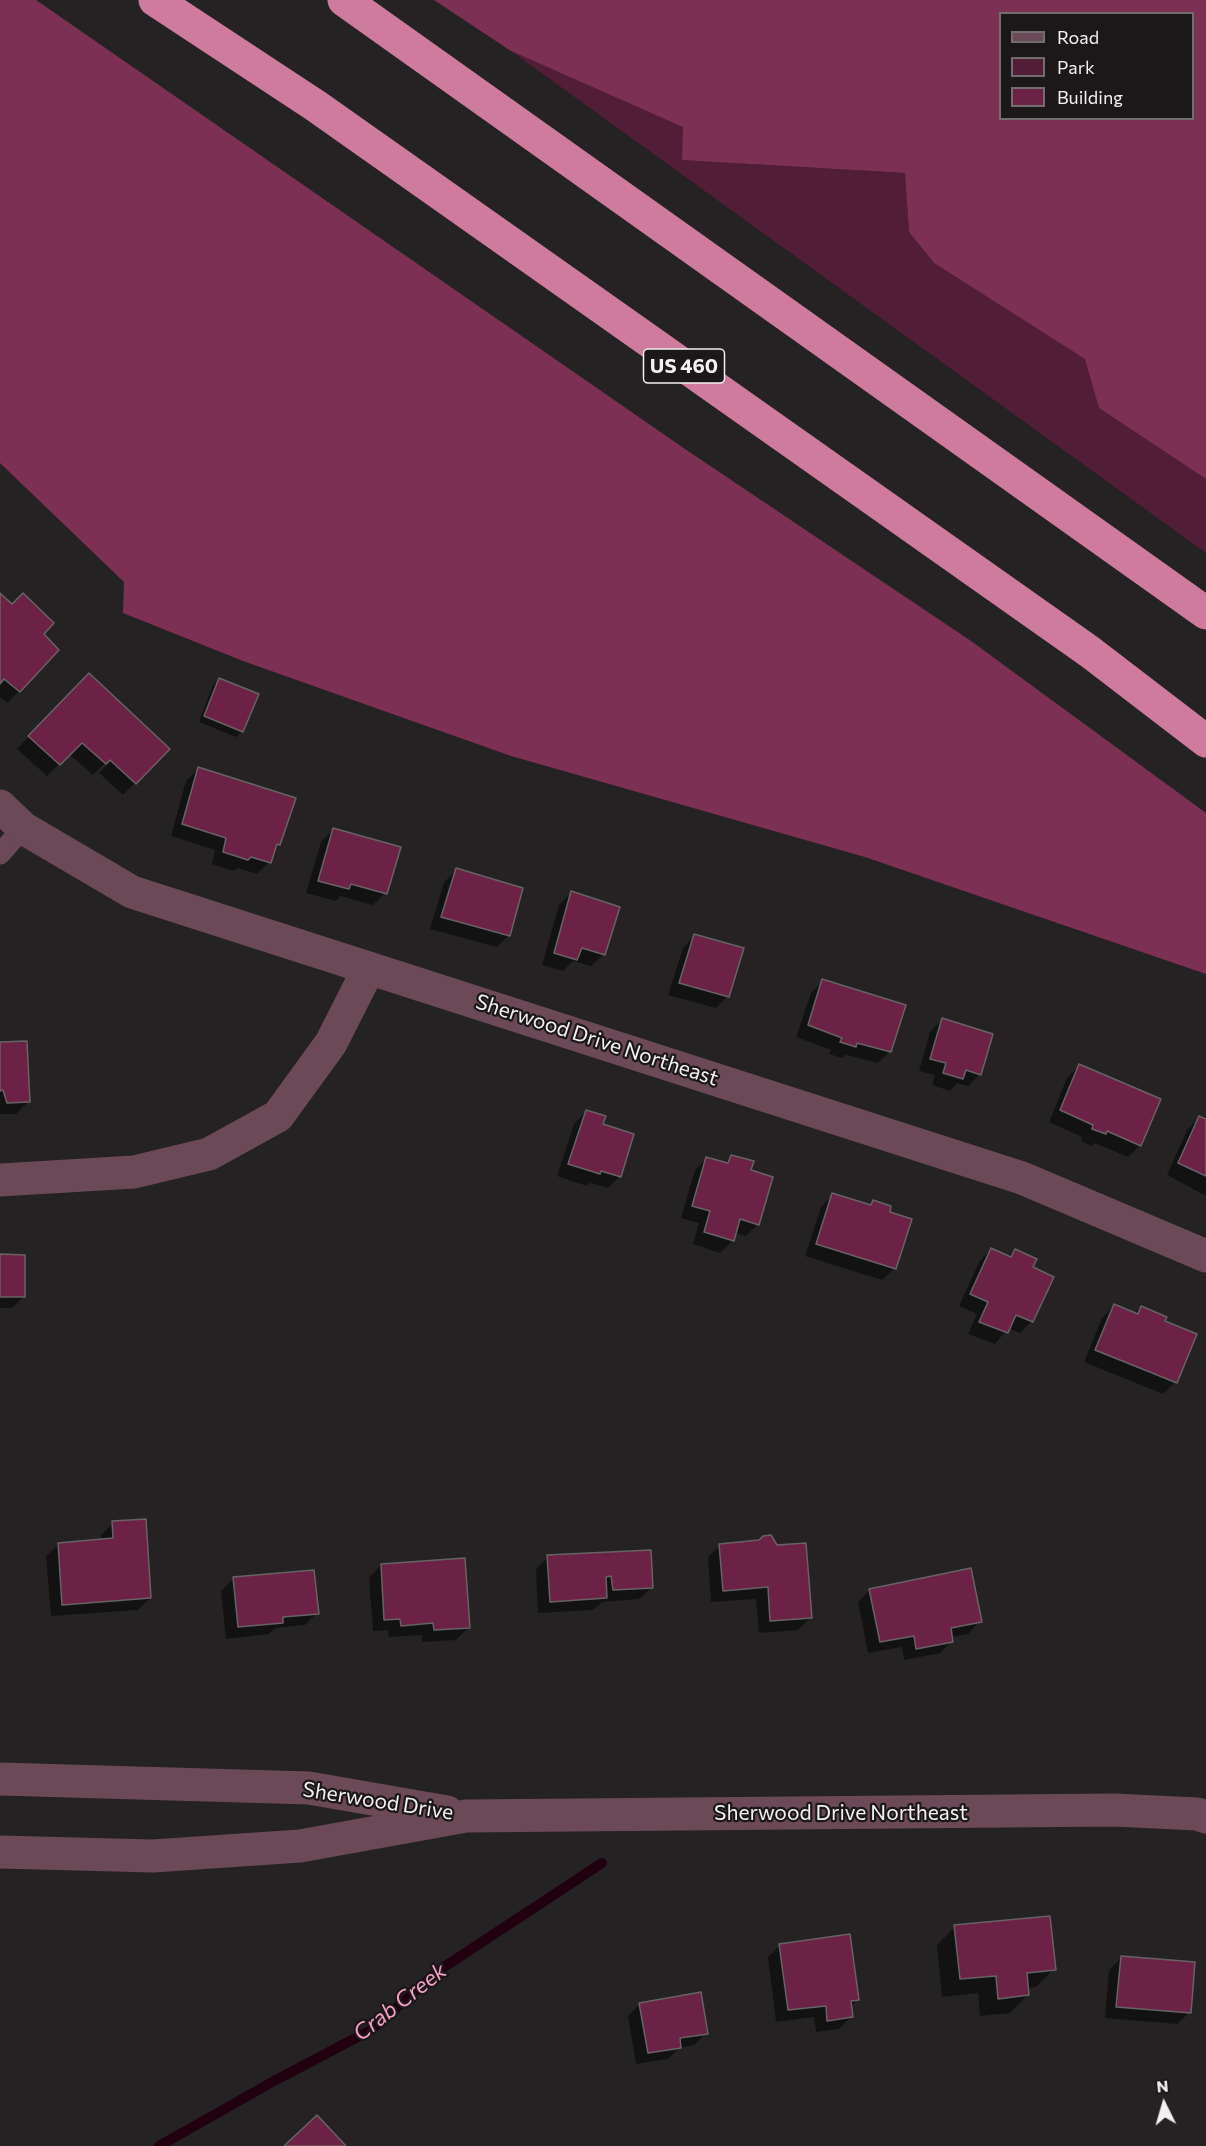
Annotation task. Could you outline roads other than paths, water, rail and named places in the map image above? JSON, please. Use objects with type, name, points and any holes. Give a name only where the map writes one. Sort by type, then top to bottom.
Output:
[{"type":"highway","name":"US 460","points":[[155,0],[345,127],[1090,652],[1206,741]]},
{"type":"highway","points":[[344,0],[1206,613]]},
{"type":"street","name":"Sherwood Drive Northeast","points":[[11,817],[132,892],[1022,1178],[1206,1256]]},
{"type":"street","points":[[0,1180],[144,1169],[209,1154],[279,1116],[331,1043],[369,968]]},
{"type":"street","name":"Sherwood Drive","points":[[0,1779],[309,1788],[466,1816]]},
{"type":"street","name":"Sherwood Drive Northeast","points":[[466,1816],[1203,1810]]},
{"type":"street","name":"Sherwood Drive","points":[[0,1852],[153,1856],[300,1846],[466,1816]]},
{"type":"lane","points":[[0,854],[11,817]]},
{"type":"waterway","name":"Crab Creek","points":[[159,2146],[274,2081],[371,2030],[438,1971],[602,1863]]}]
